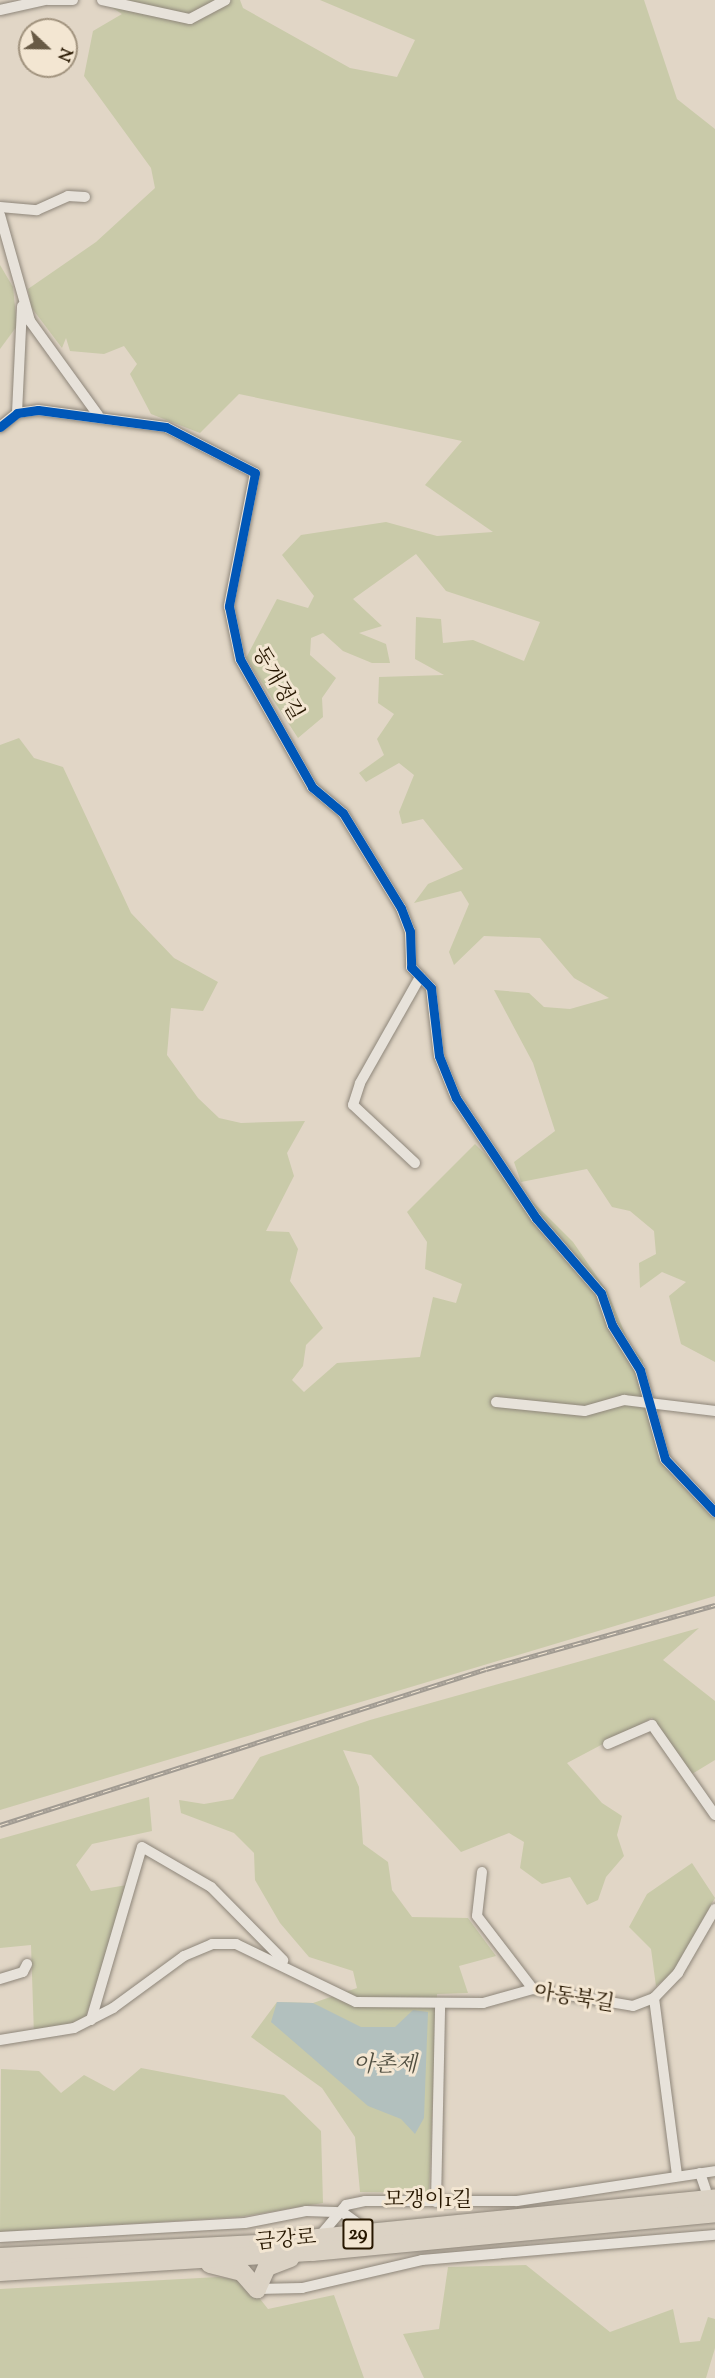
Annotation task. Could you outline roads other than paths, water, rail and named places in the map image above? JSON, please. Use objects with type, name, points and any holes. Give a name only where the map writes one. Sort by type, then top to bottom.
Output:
[{"type":"highway","name":"금강로","points":[[0,2257],[316,2245],[376,2232],[711,2194]]},
{"type":"highway","name":"금강로","points":[[0,2272],[184,2261],[316,2245],[715,2213]]},
{"type":"highway","points":[[257,2289],[267,2266],[316,2245]]},
{"type":"highway","points":[[184,2261],[234,2269],[253,2279],[257,2289]]},
{"type":"street","points":[[0,10],[47,0],[73,0]]},
{"type":"street","points":[[102,0],[190,19],[225,0]]},
{"type":"street","points":[[0,207],[37,210],[68,196],[85,197]]},
{"type":"street","points":[[0,215],[22,305],[17,413],[0,427]]},
{"type":"street","points":[[22,305],[98,415]]},
{"type":"street","name":"동개정길","points":[[17,413],[98,415],[166,427],[255,473],[231,580],[233,642],[312,787],[343,813],[401,908],[410,931],[411,967],[431,988],[439,1056],[459,1102],[536,1218],[601,1293],[650,1402]]},
{"type":"street","points":[[416,1163],[353,1105],[360,1083],[420,977]]},
{"type":"street","points":[[496,1402],[585,1411],[624,1400],[715,1412]]},
{"type":"street","points":[[650,1402],[665,1459],[715,1512]]},
{"type":"street","points":[[608,1744],[652,1725],[715,1815]]},
{"type":"street","name":"아동북길","points":[[91,2020],[142,1847],[212,1887],[287,1965]]},
{"type":"street","points":[[482,1872],[477,1916],[533,1989]]},
{"type":"street","points":[[677,2176],[654,1998],[690,1958],[715,1909]]},
{"type":"street","name":"아동북길","points":[[0,2040],[38,2038],[91,2020],[184,1956],[212,1944],[236,1944],[287,1965],[327,1991],[356,2002],[483,2003],[533,1989],[611,2007],[654,1998]]},
{"type":"street","points":[[0,1979],[23,1972],[27,1964]]},
{"type":"street","points":[[436,2202],[440,2004]]},
{"type":"street","name":"모갱이1길","points":[[0,2237],[245,2223],[306,2211],[342,2212],[346,2205],[365,2201],[517,2201],[715,2171]]},
{"type":"street","points":[[700,2173],[711,2194]]},
{"type":"street","points":[[316,2245],[342,2212],[354,2225],[376,2232]]},
{"type":"street","points":[[257,2289],[302,2288],[422,2260],[715,2235]]},
{"type":"water","name":"아촌제","points":[[277,2002],[313,2003],[361,2027],[395,2027],[413,2010],[428,2012],[424,2118],[415,2134],[401,2119],[368,2106],[271,2022]]},
{"type":"railway","points":[[0,1825],[486,1669],[715,1605]]}]
